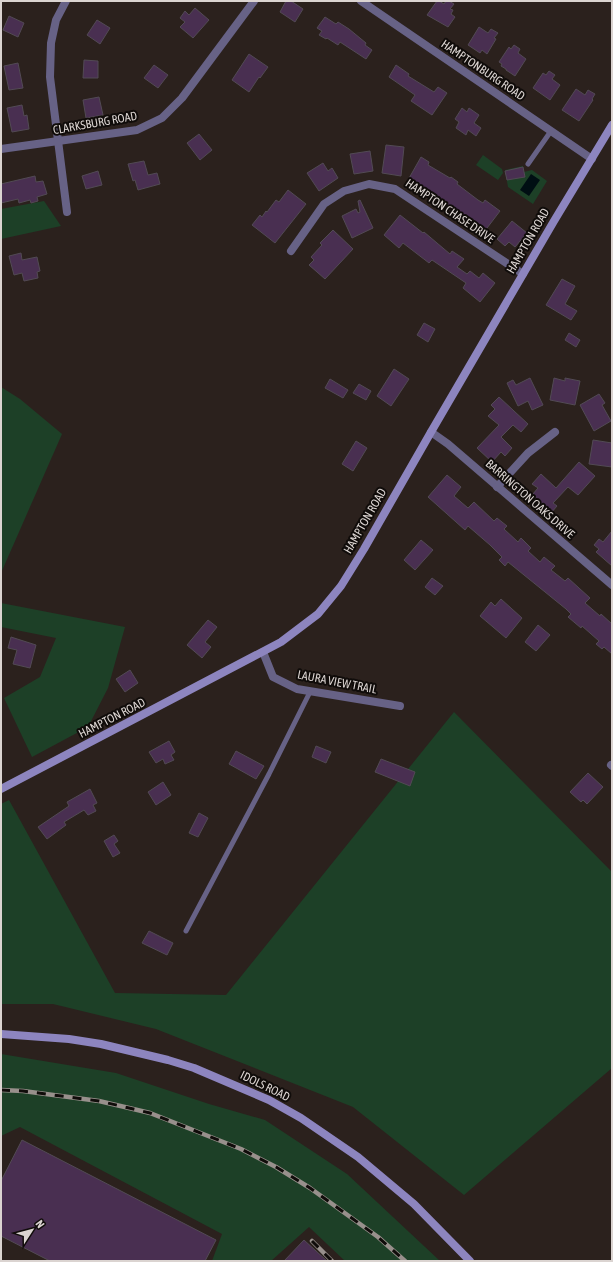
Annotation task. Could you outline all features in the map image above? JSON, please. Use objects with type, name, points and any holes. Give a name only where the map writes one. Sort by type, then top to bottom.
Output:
[{"type":"main road","name":"HAMPTON ROAD","points":[[1,789],[263,652],[281,642],[318,614],[341,586],[364,548],[430,432],[612,125]]},
{"type":"main road","name":"IDOLS ROAD","points":[[1,1034],[69,1039],[101,1044],[168,1060],[194,1068],[269,1100],[301,1118],[358,1157],[414,1204],[470,1261]]},
{"type":"street","points":[[66,1],[56,20],[51,44],[50,77],[67,212]]},
{"type":"street","name":"CLARKSBURG ROAD","points":[[1,149],[137,130],[162,118],[182,98],[254,1]]},
{"type":"street","name":"HAMPTONBURG ROAD","points":[[361,1],[592,159]]},
{"type":"street","name":"HAMPTON CHASE DRIVE","points":[[291,251],[324,204],[344,190],[369,184],[395,189],[523,274]]},
{"type":"street","name":"BARRINGTON OAKS DRIVE","points":[[430,432],[448,444],[612,585]]},
{"type":"street","points":[[497,487],[528,453],[555,432]]},
{"type":"street","name":"LAURA VIEW TRAIL","points":[[263,652],[273,677],[297,689],[400,706]]},
{"type":"lane","points":[[528,164],[551,131]]},
{"type":"lane","points":[[186,931],[269,774],[310,692]]},
{"type":"green space","points":[[483,155],[502,169],[503,173],[498,180],[476,165]]},
{"type":"green space","points":[[523,166],[524,172],[532,170],[547,181],[533,204],[508,187],[505,170]]},
{"type":"green space","points":[[44,201],[61,226],[1,239],[1,209]]},
{"type":"green space","points":[[1,387],[20,399],[62,434],[1,573]]},
{"type":"green space","points":[[1,603],[125,627],[108,688],[88,727],[32,757],[4,698],[40,677],[56,638],[1,627]]},
{"type":"green space","points":[[454,712],[612,872],[612,1068],[464,1195],[353,1107],[156,1029],[53,1004],[1,1004],[1,804],[9,800],[115,993],[226,995]]},
{"type":"green space","points":[[1,1054],[116,1073],[209,1104],[265,1120],[347,1174],[440,1261],[345,1261],[309,1227],[271,1261],[212,1261],[222,1234],[20,1127],[1,1136]]},
{"type":"shaded area","points":[[531,174],[540,180],[529,196],[520,190]]},
{"type":"building","points":[[286,1],[291,1],[303,9],[295,22],[280,12]]},
{"type":"building","points":[[437,1],[444,4],[446,1],[449,1],[454,4],[450,9],[453,10],[451,14],[455,17],[448,27],[427,15]]},
{"type":"building","points":[[195,8],[209,20],[193,38],[180,27],[185,22],[180,18],[185,11],[189,15]]},
{"type":"building","points":[[9,16],[24,23],[18,37],[3,30]]},
{"type":"building","points":[[325,17],[336,24],[338,22],[366,43],[365,45],[372,50],[366,59],[340,42],[338,45],[319,35],[322,31],[317,28]]},
{"type":"building","points":[[97,20],[110,28],[100,44],[87,35]]},
{"type":"building","points":[[479,27],[488,33],[491,29],[498,33],[494,38],[496,39],[487,54],[482,50],[480,53],[468,45]]},
{"type":"building","points":[[514,45],[520,49],[518,53],[526,59],[515,76],[501,66],[502,64],[499,62],[509,47],[511,49]]},
{"type":"building","points":[[249,54],[268,67],[249,92],[232,80]]},
{"type":"building","points":[[84,60],[98,61],[98,78],[83,78]]},
{"type":"building","points":[[18,63],[23,88],[9,90],[4,66]]},
{"type":"building","points":[[154,65],[168,75],[158,88],[144,78]]},
{"type":"building","points":[[396,65],[409,74],[408,76],[434,92],[438,87],[447,93],[432,115],[411,101],[415,95],[389,77]]},
{"type":"building","points":[[549,71],[555,75],[552,79],[560,85],[550,100],[533,88],[543,73],[546,75]]},
{"type":"building","points":[[576,89],[585,95],[588,90],[595,94],[592,99],[593,100],[579,121],[562,110]]},
{"type":"building","points":[[99,97],[103,115],[86,118],[83,100]]},
{"type":"building","points":[[22,105],[24,116],[27,115],[29,129],[12,132],[7,108]]},
{"type":"building","points":[[462,108],[467,112],[469,108],[479,115],[474,123],[481,128],[476,136],[468,130],[466,135],[456,128],[459,122],[455,119]]},
{"type":"building","points":[[199,134],[212,150],[200,160],[187,143]]},
{"type":"building","points":[[386,145],[404,147],[401,176],[382,173]]},
{"type":"building","points":[[370,151],[373,171],[354,174],[350,154]]},
{"type":"building","points":[[421,157],[429,162],[428,165],[458,182],[457,184],[478,200],[483,203],[485,200],[500,211],[484,232],[456,210],[455,212],[433,195],[408,180]]},
{"type":"building","points":[[144,161],[148,175],[157,173],[160,184],[138,190],[135,180],[133,181],[128,164]]},
{"type":"building","points":[[323,163],[328,171],[332,168],[338,178],[319,191],[307,173]]},
{"type":"building","points":[[523,167],[525,177],[507,180],[505,171]]},
{"type":"building","points":[[98,171],[102,185],[86,189],[82,176]]},
{"type":"building","points":[[35,176],[36,182],[43,181],[47,194],[37,197],[38,201],[31,203],[30,200],[19,203],[18,199],[1,203],[1,184]]},
{"type":"building","points":[[288,190],[306,204],[275,243],[252,225],[260,215],[262,217],[266,211],[267,212],[276,200],[279,202]]},
{"type":"building","points":[[360,200],[373,228],[352,238],[342,216],[356,209],[358,213],[360,212],[358,201]]},
{"type":"building","points":[[400,215],[423,233],[424,232],[450,254],[452,251],[464,259],[457,267],[467,274],[470,271],[479,278],[483,273],[495,283],[480,302],[463,288],[466,283],[432,260],[429,263],[403,243],[399,248],[384,235]]},
{"type":"building","points":[[512,221],[527,233],[515,247],[509,242],[505,246],[497,239]]},
{"type":"building","points":[[333,230],[353,249],[325,279],[309,265],[314,260],[311,257],[322,245],[320,243]]},
{"type":"building","points":[[21,253],[22,260],[37,257],[40,271],[37,272],[38,278],[24,281],[22,273],[14,275],[9,256]]},
{"type":"building","points":[[562,279],[575,286],[565,304],[577,311],[571,320],[546,305]]},
{"type":"building","points":[[424,323],[435,329],[428,342],[417,335]]},
{"type":"building","points":[[569,333],[580,340],[576,347],[565,340]]},
{"type":"building","points":[[394,369],[409,379],[391,406],[377,396]]},
{"type":"building","points":[[530,378],[543,405],[532,410],[528,401],[518,406],[507,383],[513,380],[516,385]]},
{"type":"building","points":[[554,378],[565,381],[565,378],[580,381],[575,405],[550,400]]},
{"type":"building","points":[[330,379],[348,390],[343,398],[325,388]]},
{"type":"building","points":[[359,384],[371,391],[366,400],[353,393]]},
{"type":"building","points":[[599,394],[605,403],[602,405],[611,421],[594,431],[580,405]]},
{"type":"building","points":[[499,397],[528,424],[521,432],[513,425],[501,437],[512,448],[505,456],[501,452],[492,462],[477,448],[499,425],[488,416],[495,409],[491,405]]},
{"type":"building","points":[[593,440],[612,443],[612,467],[589,464]]},
{"type":"building","points":[[356,441],[367,448],[353,471],[342,464]]},
{"type":"building","points":[[579,462],[595,476],[578,495],[568,487],[553,503],[557,506],[551,513],[532,495],[538,488],[532,484],[541,474],[556,488]]},
{"type":"building","points":[[447,475],[461,487],[454,496],[468,508],[474,502],[494,521],[497,518],[507,526],[504,529],[518,542],[521,538],[531,548],[528,551],[540,562],[544,557],[555,566],[551,570],[565,581],[568,578],[590,598],[585,603],[612,624],[612,654],[604,647],[602,649],[596,644],[599,641],[582,626],[581,628],[568,617],[571,614],[566,609],[508,562],[505,566],[499,560],[502,557],[490,545],[468,526],[465,530],[428,497]]},
{"type":"building","points":[[612,531],[612,566],[596,552],[599,549],[594,545],[599,539],[603,542]]},
{"type":"building","points":[[421,540],[433,550],[415,570],[404,560]]},
{"type":"building","points":[[432,578],[443,586],[435,595],[425,587]]},
{"type":"building","points":[[501,599],[522,618],[506,638],[480,616],[491,602],[495,606]]},
{"type":"building","points":[[208,620],[217,627],[205,642],[211,647],[202,658],[187,645]]},
{"type":"building","points":[[538,625],[550,635],[536,651],[525,642]]},
{"type":"building","points":[[11,637],[36,645],[30,668],[13,664],[17,650],[8,648]]},
{"type":"building","points":[[130,670],[138,683],[125,692],[116,679]]},
{"type":"building","points":[[169,741],[175,752],[171,755],[174,760],[165,764],[163,759],[156,763],[149,752]]},
{"type":"building","points":[[316,746],[331,752],[326,763],[312,757]]},
{"type":"building","points":[[236,751],[264,766],[256,779],[229,764]]},
{"type":"building","points":[[381,759],[415,772],[410,786],[375,772]]},
{"type":"building","points":[[588,773],[603,787],[587,804],[583,800],[581,802],[570,792]]},
{"type":"building","points":[[163,782],[171,795],[156,805],[148,792]]},
{"type":"building","points":[[90,789],[97,803],[93,805],[96,811],[88,815],[84,810],[64,822],[66,825],[47,839],[38,827],[69,806],[67,802]]},
{"type":"building","points":[[199,813],[208,818],[198,837],[189,833]]},
{"type":"building","points":[[114,835],[118,841],[114,844],[120,853],[113,857],[104,841]]},
{"type":"building","points":[[149,931],[173,943],[167,955],[142,943]]},
{"type":"building","points":[[22,1140],[216,1240],[205,1261],[50,1261],[1,1236],[1,1181]]},
{"type":"building","points":[[304,1240],[327,1261],[284,1261]]},
{"type":"railway","points":[[1,1090],[23,1091],[99,1101],[150,1113],[241,1149],[276,1167],[310,1188],[378,1237],[405,1261]]},
{"type":"railway","points":[[312,1241],[332,1261]]}]
